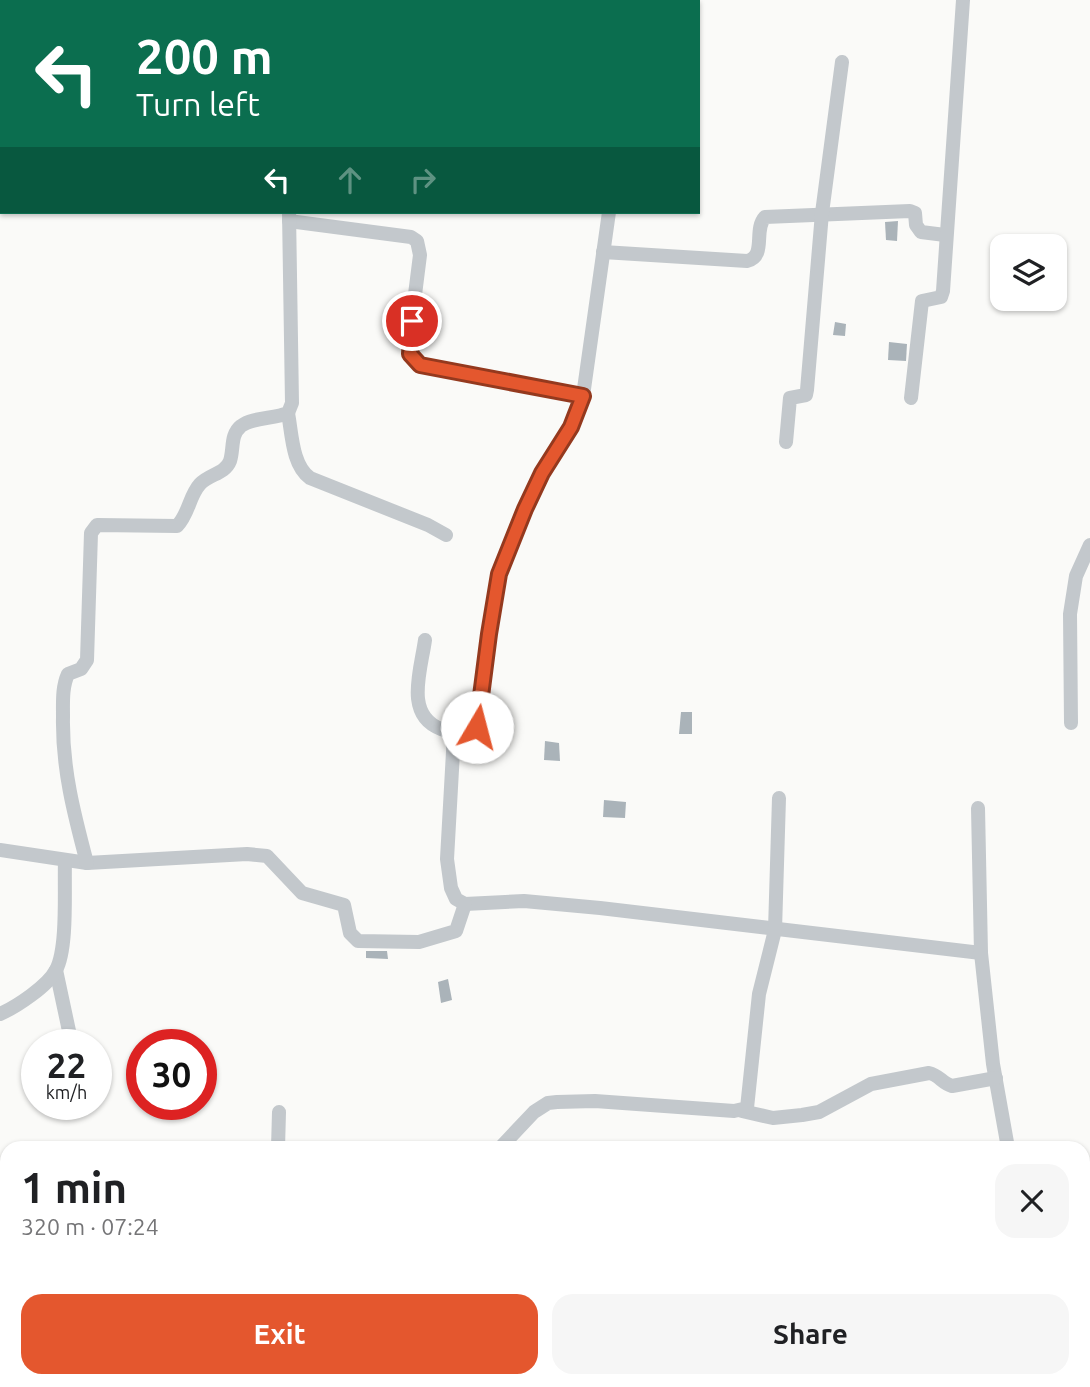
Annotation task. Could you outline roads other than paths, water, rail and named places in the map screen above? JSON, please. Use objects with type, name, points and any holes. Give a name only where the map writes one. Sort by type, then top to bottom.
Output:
[{"type":"street","points":[[911,398],[921,305],[925,299],[941,297],[963,0]]},
{"type":"street","points":[[786,442],[790,398],[806,395],[807,390],[821,213],[842,62]]},
{"type":"street","points":[[603,252],[747,261],[757,254],[760,222],[765,218],[821,213],[910,211],[915,213],[916,225],[921,233],[945,235]]},
{"type":"street","points":[[425,640],[416,703],[423,717],[433,726],[454,734],[473,732],[477,727],[499,574],[525,509],[542,473],[571,427],[583,396],[609,214]]},
{"type":"street","points":[[446,535],[428,525],[310,478],[303,473],[298,463],[288,413],[292,403],[289,217],[411,237],[417,241],[420,255],[409,342],[410,354],[420,365],[583,396]]},
{"type":"street","points":[[87,863],[67,781],[62,742],[65,681],[68,674],[81,669],[87,660],[91,533],[97,525],[109,523],[177,526],[185,518],[201,483],[222,471],[229,462],[233,437],[238,428],[246,422],[276,418],[288,413]]},
{"type":"street","points":[[1071,723],[1070,614],[1076,576],[1090,545]]},
{"type":"street","points":[[454,734],[448,875],[456,899],[465,904],[524,901],[600,908],[981,953]]},
{"type":"street","points":[[742,1111],[749,1103],[759,994],[775,930],[779,797]]},
{"type":"street","points":[[978,808],[981,953],[996,1078],[1007,1141]]},
{"type":"street","points":[[0,850],[65,862],[87,863],[247,854],[267,856],[302,893],[344,905],[350,933],[358,941],[419,942],[456,931],[465,904]]},
{"type":"street","points":[[65,862],[62,946],[56,970],[69,1029]]},
{"type":"street","points":[[0,1014],[40,987],[56,970]]},
{"type":"street","points":[[507,1141],[534,1112],[548,1103],[595,1101],[742,1111],[773,1118],[819,1112],[871,1084],[929,1073],[951,1086],[996,1078]]},
{"type":"street","points":[[278,1141],[279,1112]]}]
